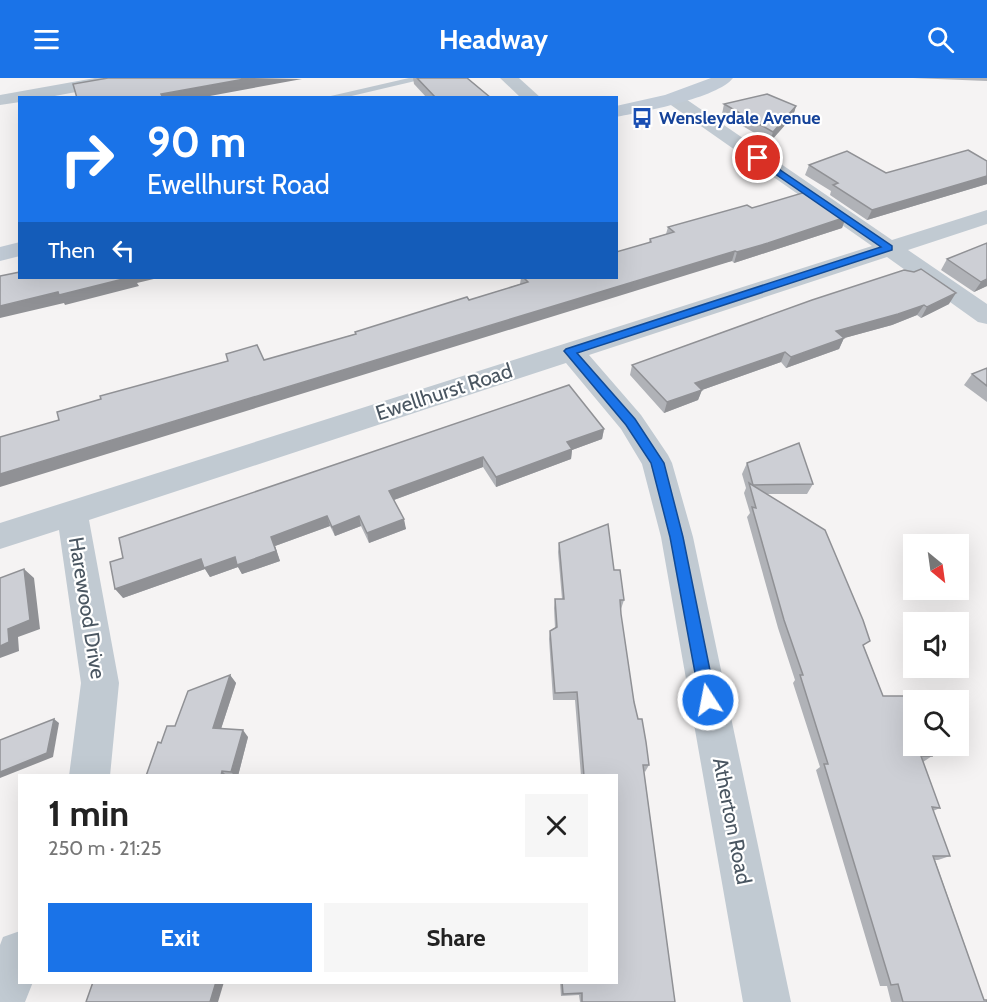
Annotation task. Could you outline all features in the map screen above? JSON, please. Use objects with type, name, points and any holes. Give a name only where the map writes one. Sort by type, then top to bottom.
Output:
[{"type":"street","points":[[0,92],[18,78]]},
{"type":"street","points":[[23,96],[124,78]]},
{"type":"street","points":[[509,78],[530,96]]},
{"type":"street","points":[[618,112],[674,99],[708,87],[724,78]]},
{"type":"street","points":[[0,100],[18,97]]},
{"type":"street","points":[[674,99],[987,316]]},
{"type":"street","name":"Ewellhurst Road","points":[[0,536],[987,217]]},
{"type":"street","points":[[0,254],[18,250]]},
{"type":"street","name":"Atherton Road","points":[[570,351],[631,422],[657,463],[679,549],[767,1002]]},
{"type":"street","name":"Harewood Drive","points":[[72,512],[100,683],[89,774]]},
{"type":"street","points":[[1,1002],[18,959]]},
{"type":"lane","points":[[337,96],[423,78]]},
{"type":"building","points":[[108,78],[250,78],[161,94],[162,96],[76,96],[73,84]]},
{"type":"building","points":[[417,78],[467,78],[489,96],[434,96]]},
{"type":"building","points":[[767,94],[796,106],[773,132],[724,104]]},
{"type":"building","points":[[968,150],[987,161],[987,176],[872,210],[833,185],[838,183],[809,165],[847,151],[886,173]]},
{"type":"building","points":[[809,191],[846,217],[768,243],[735,251],[0,474],[0,437],[59,420],[57,412],[101,399],[100,396],[228,361],[226,354],[257,345],[264,360],[356,334],[355,332],[467,297],[469,300],[528,282],[525,279],[618,279],[618,251],[651,242],[650,239],[674,232],[668,227],[747,205],[752,208]]},
{"type":"building","points":[[987,243],[987,279],[981,282],[947,259]]},
{"type":"building","points":[[921,269],[956,293],[927,307],[924,305],[836,331],[844,338],[791,357],[785,352],[695,383],[702,390],[667,402],[632,365],[812,300],[904,270],[914,272]]},
{"type":"building","points":[[18,272],[18,279],[123,279],[59,295],[58,292],[0,306],[0,276]]},
{"type":"building","points":[[987,368],[987,386],[972,374]]},
{"type":"building","points":[[569,385],[604,429],[567,442],[572,449],[496,477],[483,457],[389,491],[404,519],[367,533],[359,516],[332,527],[327,516],[271,537],[276,551],[237,565],[235,557],[204,568],[201,559],[115,589],[110,562],[123,558],[119,538]]},
{"type":"building","points":[[799,443],[813,484],[753,485],[747,463]]},
{"type":"building","points":[[749,483],[825,530],[863,620],[870,641],[863,645],[883,696],[903,696],[903,756],[921,756],[940,808],[932,807],[950,856],[933,856],[984,1000],[987,1002],[903,1002],[898,984],[891,985],[824,764],[828,764],[752,507],[756,508]]},
{"type":"building","points":[[608,524],[614,570],[620,570],[624,600],[620,600],[621,614],[634,702],[638,719],[642,719],[646,742],[649,765],[643,765],[675,1002],[582,1002],[582,993],[563,994],[562,984],[618,984],[618,774],[584,774],[577,692],[555,693],[550,631],[557,627],[555,599],[564,599],[559,543]]},
{"type":"building","points":[[24,569],[30,620],[8,629],[9,642],[0,646],[0,578]]},
{"type":"building","points":[[230,675],[213,728],[243,730],[231,772],[147,774],[158,742],[161,743],[167,726],[175,726],[188,691]]},
{"type":"building","points":[[54,719],[47,753],[0,772],[0,740]]},
{"type":"building","points":[[92,984],[215,984],[210,1002],[86,1002]]},
{"type":"place","name":"Wensleydale Avenue","points":[[642,118]]},
{"type":"route","points":[[708,700],[676,537],[657,463],[631,422],[570,351],[888,248],[758,158]]}]
